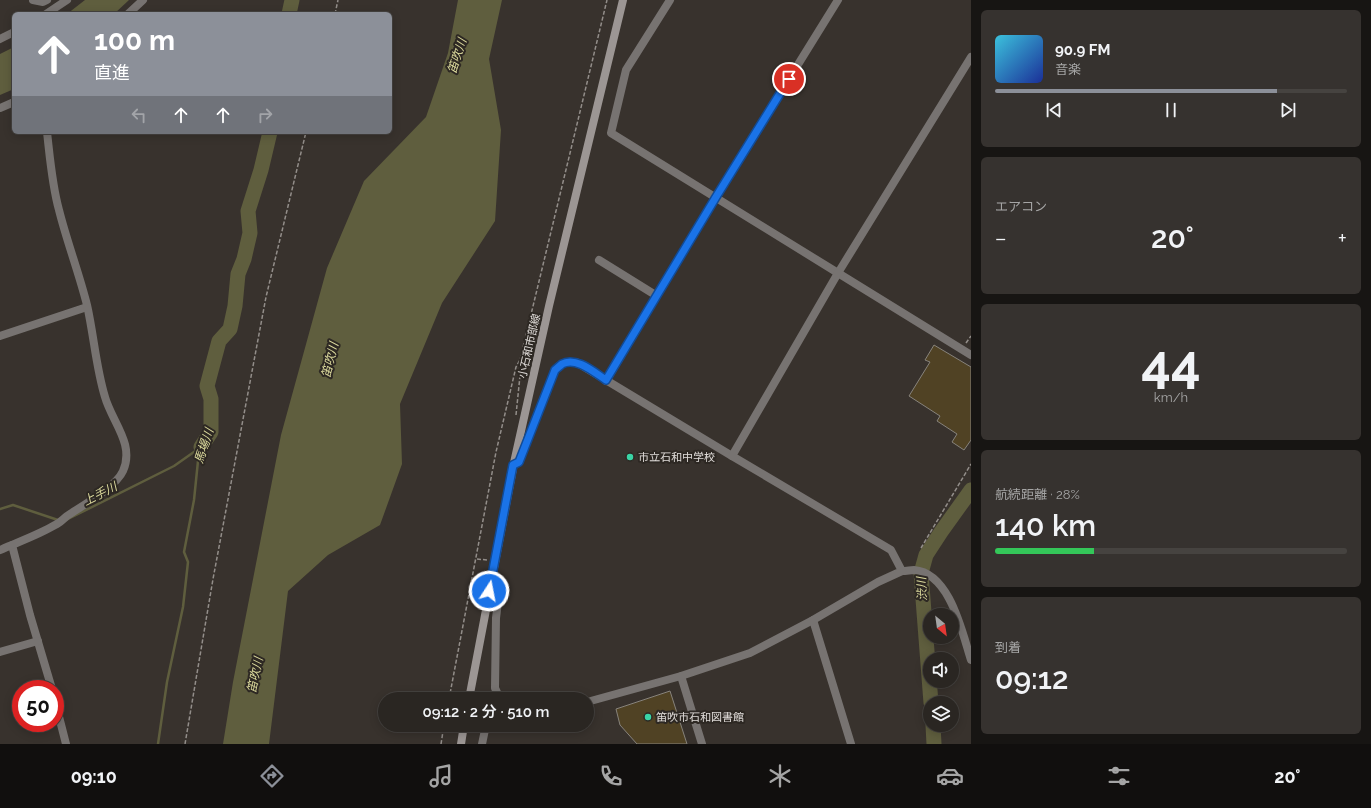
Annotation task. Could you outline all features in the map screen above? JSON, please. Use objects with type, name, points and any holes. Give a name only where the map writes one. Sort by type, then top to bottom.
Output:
[{"type":"main road","name":"小石和市部線","points":[[470,692],[513,465],[549,306],[623,0]]},
{"type":"main road","points":[[460,744],[463,732]]},
{"type":"street","points":[[33,0],[43,2],[47,0]]},
{"type":"street","points":[[49,12],[66,0]]},
{"type":"street","points":[[130,12],[143,0]]},
{"type":"street","points":[[670,0],[626,70],[612,133],[971,355]]},
{"type":"street","points":[[606,380],[716,197],[838,0]]},
{"type":"street","points":[[0,39],[12,33]]},
{"type":"street","points":[[732,456],[838,273],[971,57]]},
{"type":"street","points":[[0,108],[12,103]]},
{"type":"street","points":[[0,550],[57,525],[65,517],[91,500],[117,480],[123,471],[126,462],[127,450],[124,438],[112,416],[102,386],[87,307],[59,210],[47,134]]},
{"type":"street","points":[[599,260],[657,296]]},
{"type":"street","points":[[0,336],[87,307]]},
{"type":"street","points":[[562,364],[576,362],[891,550],[902,571]]},
{"type":"street","points":[[12,545],[49,680]]},
{"type":"street","points":[[594,700],[681,676],[750,653],[813,620],[878,582],[902,571],[915,570],[930,575],[939,582],[951,600],[971,660]]},
{"type":"street","points":[[492,576],[499,581],[500,586],[496,618],[495,688],[497,692]]},
{"type":"street","points":[[813,620],[851,744]]},
{"type":"street","points":[[0,652],[38,641]]},
{"type":"street","points":[[681,676],[702,744]]},
{"type":"street","points":[[63,732],[66,744]]},
{"type":"street","points":[[482,744],[485,732]]},
{"type":"lane","points":[[513,465],[519,462],[555,370],[562,364]]},
{"type":"path","points":[[335,12],[338,0]]},
{"type":"path","points":[[450,692],[477,559],[496,452],[516,367],[520,360],[607,0]]},
{"type":"path","points":[[185,744],[213,580],[266,297],[306,134]]},
{"type":"path","points":[[515,419],[521,366],[520,360]]},
{"type":"path","points":[[921,548],[971,464]]},
{"type":"path","points":[[477,559],[489,560]]},
{"type":"path","points":[[441,744],[443,732]]},
{"type":"water","points":[[85,0],[129,0],[116,12],[70,12]]},
{"type":"water","name":"笛吹川","points":[[458,0],[502,0],[489,59],[501,130],[495,221],[442,303],[400,404],[402,464],[380,525],[328,555],[288,591],[269,744],[223,744],[233,682],[281,435],[327,268],[364,181],[426,117],[448,53]]},
{"type":"water","points":[[12,48],[12,90],[0,95],[0,54]]},
{"type":"building","points":[[934,345],[971,367],[971,440],[964,450],[952,442],[957,434],[937,421],[940,416],[909,396],[930,362],[925,360]]},
{"type":"building","name":"笛吹市石和図書館","points":[[670,691],[687,744],[637,744],[620,725],[616,709]]},
{"type":"waterway","name":"馬場川","points":[[289,12],[292,0]]},
{"type":"waterway","name":"馬場川","points":[[201,447],[211,432],[211,399],[207,386],[219,341],[230,329],[235,306],[238,274],[244,259],[250,233],[248,211],[261,170],[270,134]]},
{"type":"waterway","name":"上手川","points":[[66,520],[174,466],[201,447]]},
{"type":"waterway","name":"馬場川","points":[[158,744],[167,682],[183,607],[188,562],[184,552],[194,500],[201,447]]},
{"type":"waterway","name":"渋川","points":[[930,696],[921,573],[926,555],[971,490]]},
{"type":"waterway","name":"上手川","points":[[0,509],[13,505],[58,520]]},
{"type":"waterway","name":"渋川","points":[[933,732],[934,744]]},
{"type":"place","name":"市立石和中学校","points":[[630,457]]},
{"type":"place","name":"笛吹市石和図書館","points":[[648,717]]},
{"type":"route","points":[[489,591],[513,465],[519,462],[555,370],[562,364],[576,362],[606,380],[789,79]]}]
